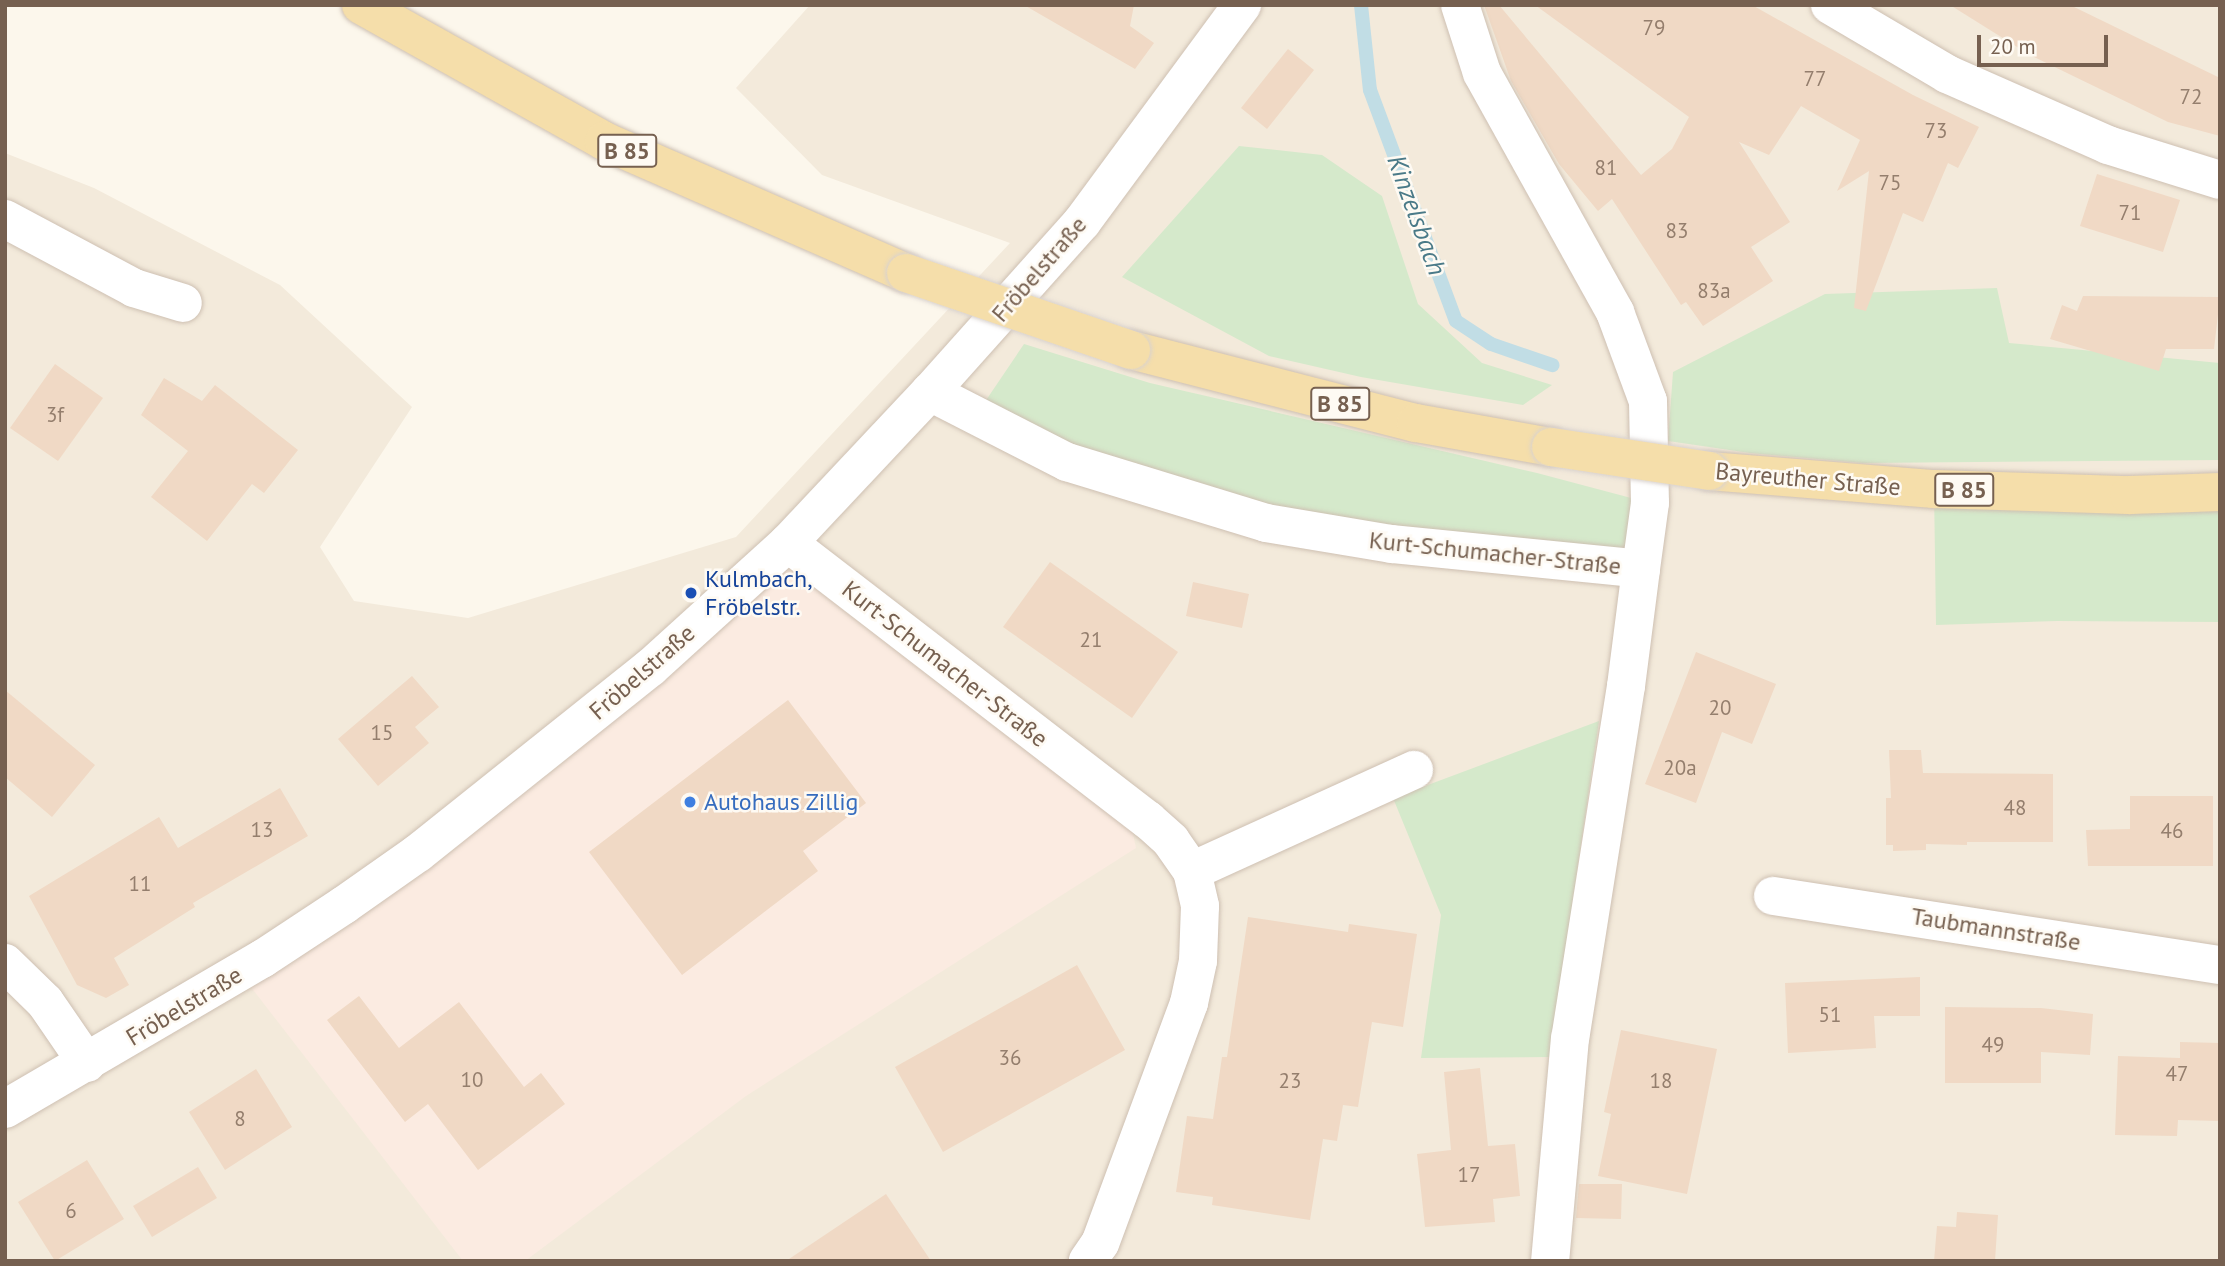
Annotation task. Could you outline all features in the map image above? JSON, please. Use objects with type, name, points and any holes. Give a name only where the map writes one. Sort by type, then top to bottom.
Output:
[{"type":"main road","name":"Bayreuther Straße","points":[[360,5],[604,141],[906,272],[1131,350],[1416,423],[1709,471],[1934,489],[2129,495],[2220,492]]},
{"type":"street","name":"Fröbelstraße","points":[[5,1109],[262,960],[418,853],[650,668],[788,543],[930,392],[1082,222],[1242,5]]},
{"type":"street","points":[[1460,5],[1482,73],[1615,312],[1648,401],[1650,503],[1641,569]]},
{"type":"street","points":[[1830,5],[1947,74],[2108,145],[2220,180]]},
{"type":"street","points":[[5,219],[134,288],[183,303]]},
{"type":"street","name":"Kurt-Schumacher-Straße","points":[[930,392],[1068,462],[1266,523],[1392,544],[1641,569],[1626,686],[1570,1038],[1564,1130],[1550,1261]]},
{"type":"street","name":"Kurt-Schumacher-Straße","points":[[788,543],[1148,820],[1171,841],[1192,871],[1200,906],[1198,961],[1189,1003],[1100,1243],[1088,1261]]},
{"type":"street","points":[[1192,871],[1414,770]]},
{"type":"street","name":"Taubmannstraße","points":[[1773,896],[2220,965]]},
{"type":"street","points":[[5,963],[45,1002],[87,1063]]},
{"type":"shaded area","points":[[810,5],[2220,5],[2220,1261],[5,1261],[5,153],[94,188],[280,285],[412,407],[320,547],[354,601],[468,618],[736,537],[1010,243],[822,175],[736,88]]},
{"type":"shaded area","points":[[789,565],[1132,829],[1136,848],[746,1096],[525,1261],[463,1261],[247,982]]},
{"type":"green space","points":[[1239,146],[1322,155],[1382,196],[1418,304],[1482,363],[1552,385],[1523,405],[1361,377],[1269,356],[1122,277]]},
{"type":"green space","points":[[1997,288],[2009,343],[2220,363],[2220,460],[1863,463],[1750,453],[1668,441],[1673,372],[1825,294]]},
{"type":"green space","points":[[1024,344],[1150,383],[1537,473],[1650,503],[1641,569],[1392,544],[976,415]]},
{"type":"green space","points":[[1934,489],[2220,492],[2220,622],[2057,621],[1936,625]]},
{"type":"green space","points":[[1599,721],[1550,1057],[1421,1058],[1441,915],[1393,798]]},
{"type":"building","points":[[1024,5],[1134,5],[1130,26],[1154,43],[1135,69]]},
{"type":"building","points":[[1484,5],[1499,5],[1641,175],[1672,149],[1689,117],[1535,5],[1752,5],[1913,95],[1979,127],[1958,168],[1948,163],[1923,222],[1903,213],[1866,311],[1854,308],[1869,171],[1837,191],[1860,140],[1801,106],[1769,155],[1739,142],[1790,222],[1751,247],[1773,281],[1703,326],[1686,302],[1681,305],[1612,199],[1598,211],[1559,164],[1511,81]]},
{"type":"building","points":[[1950,5],[2070,5],[2220,78],[2220,136],[2168,122],[2030,55]]},
{"type":"building","points":[[1288,49],[1314,70],[1267,129],[1241,108]]},
{"type":"building","points":[[2097,174],[2180,200],[2163,252],[2080,226]]},
{"type":"building","points":[[2083,296],[2220,297],[2214,349],[2166,349],[2159,371],[2050,339],[2062,305],[2077,311]]},
{"type":"building","points":[[55,364],[103,398],[58,461],[10,428]]},
{"type":"building","points":[[164,378],[202,401],[215,385],[298,450],[264,493],[252,484],[207,541],[151,497],[188,451],[141,415]]},
{"type":"building","points":[[1050,562],[1178,652],[1132,718],[1003,627]]},
{"type":"building","points":[[1193,582],[1249,594],[1242,628],[1186,616]]},
{"type":"building","points":[[1696,652],[1776,684],[1752,744],[1722,732],[1696,803],[1645,784]]},
{"type":"building","points":[[412,676],[439,707],[415,727],[429,743],[378,786],[338,739]]},
{"type":"building","points":[[5,690],[95,765],[52,817],[5,777]]},
{"type":"building","points":[[788,700],[866,803],[803,851],[818,871],[682,975],[589,852]]},
{"type":"building","points":[[1889,750],[1921,750],[1923,773],[2053,774],[2053,842],[1926,844],[1926,850],[1893,851],[1893,845],[1886,845],[1886,798],[1891,798]]},
{"type":"building","points":[[280,788],[308,836],[193,903],[195,907],[114,958],[129,985],[106,998],[77,985],[29,896],[159,817],[178,848]]},
{"type":"building","points":[[2130,796],[2213,796],[2213,866],[2088,866],[2086,830],[2130,829]]},
{"type":"building","points":[[1248,917],[1348,932],[1349,924],[1417,934],[1403,1027],[1372,1022],[1358,1107],[1343,1105],[1337,1141],[1323,1139],[1310,1220],[1212,1205],[1213,1197],[1176,1192],[1187,1116],[1213,1119],[1222,1057],[1227,1057]]},
{"type":"building","points":[[1077,965],[1125,1050],[943,1152],[895,1067]]},
{"type":"building","points":[[1920,977],[1920,1016],[1874,1016],[1876,1048],[1788,1053],[1785,983]]},
{"type":"building","points":[[359,996],[399,1048],[459,1002],[524,1087],[541,1073],[565,1104],[478,1170],[428,1104],[405,1122],[327,1020]]},
{"type":"building","points":[[1945,1007],[2041,1008],[2093,1014],[2090,1055],[2041,1052],[2041,1083],[1945,1083]]},
{"type":"building","points":[[1621,1030],[1717,1049],[1687,1194],[1598,1176],[1611,1114],[1604,1112]]},
{"type":"building","points":[[2180,1042],[2220,1043],[2220,1121],[2178,1120],[2177,1136],[2115,1135],[2118,1056],[2180,1058]]},
{"type":"building","points":[[1480,1068],[1488,1146],[1515,1144],[1520,1196],[1493,1199],[1495,1222],[1425,1227],[1417,1154],[1451,1150],[1444,1072]]},
{"type":"building","points":[[256,1069],[292,1127],[225,1170],[189,1112]]},
{"type":"building","points":[[87,1160],[124,1219],[55,1261],[18,1202]]},
{"type":"building","points":[[198,1167],[217,1198],[152,1237],[133,1206]]},
{"type":"building","points":[[1579,1184],[1622,1184],[1621,1219],[1576,1218]]},
{"type":"building","points":[[886,1194],[931,1261],[786,1261]]},
{"type":"building","points":[[1957,1212],[1998,1215],[1995,1261],[1934,1261],[1937,1226],[1956,1227]]},
{"type":"waterway","name":"Kinzelsbach","points":[[1361,5],[1370,90],[1456,321],[1491,344],[1552,365]]},
{"type":"place","name":"Kulmbach, Fröbelstr.","points":[[691,593]]},
{"type":"place","name":"Autohaus Zillig","points":[[690,802]]}]
